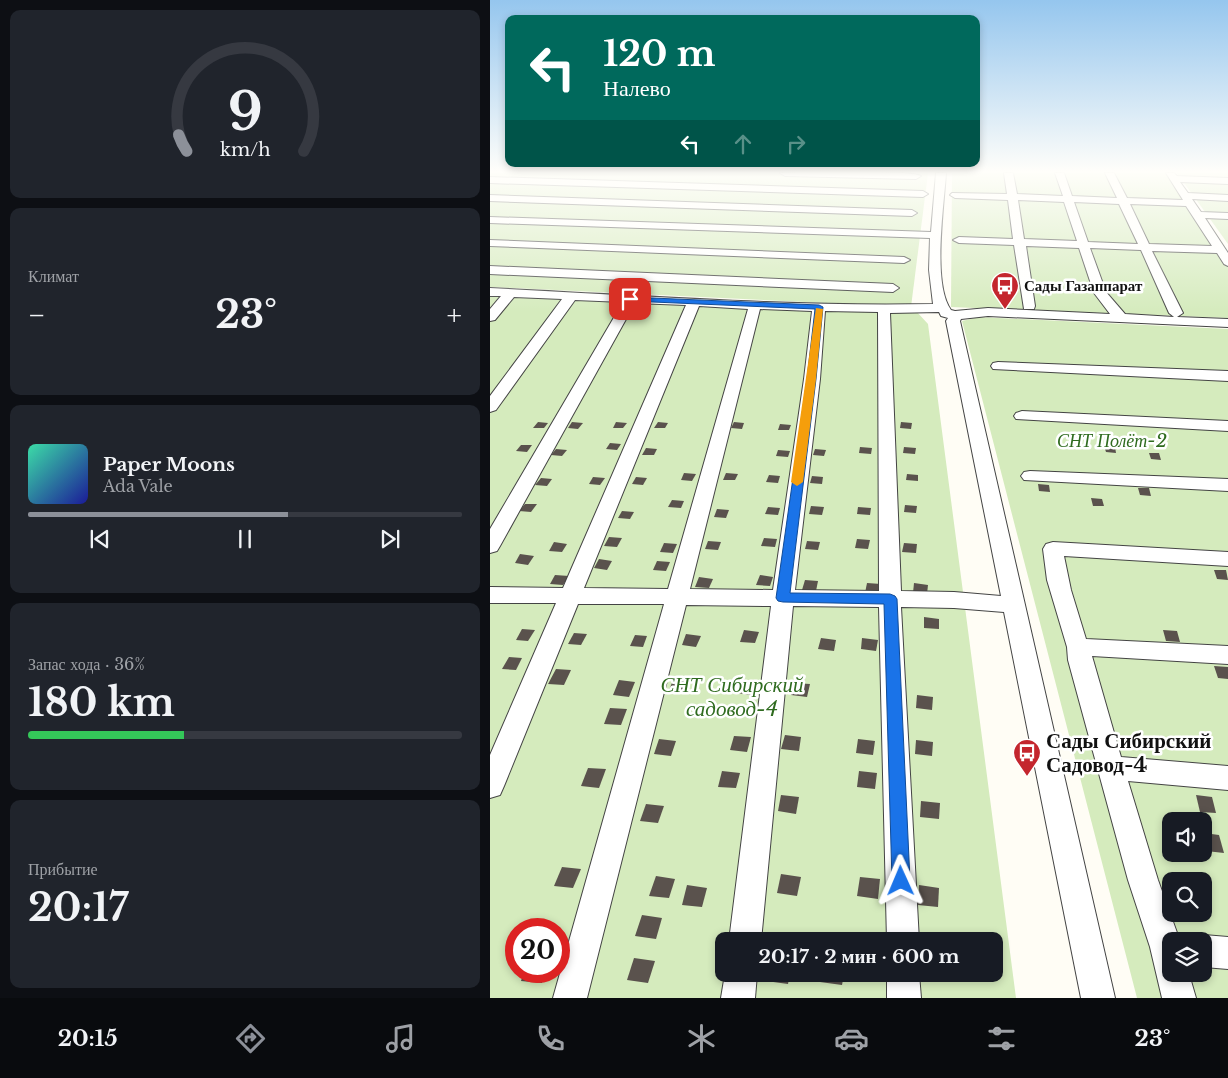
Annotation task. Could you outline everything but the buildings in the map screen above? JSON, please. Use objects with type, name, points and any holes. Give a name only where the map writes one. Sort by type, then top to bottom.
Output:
[{"type":"street","points":[[490,220],[748,241],[904,260]]},
{"type":"street","points":[[723,284],[761,220]]},
{"type":"street","points":[[937,220],[935,261],[938,300],[953,309],[972,312],[1228,315]]},
{"type":"street","points":[[1016,220],[1029,306]]},
{"type":"street","points":[[1076,220],[1100,293],[1118,314]]},
{"type":"street","points":[[1131,220],[1176,313]]},
{"type":"street","points":[[1200,220],[1219,250],[1228,260]]},
{"type":"street","points":[[490,243],[748,241],[935,236]]},
{"type":"street","points":[[1211,236],[1228,236]]},
{"type":"street","points":[[959,240],[1219,250]]},
{"type":"street","points":[[490,270],[723,284],[893,288]]},
{"type":"street","points":[[490,292],[819,307],[953,309],[1029,306],[1228,323]]},
{"type":"street","points":[[490,317],[511,293]]},
{"type":"street","points":[[490,407],[571,296]]},
{"type":"street","points":[[490,546],[630,299]]},
{"type":"street","points":[[490,786],[568,596],[694,302]]},
{"type":"street","points":[[570,998],[679,597],[710,467],[739,369],[755,305]]},
{"type":"street","points":[[746,932],[783,598],[812,379],[819,307]]},
{"type":"street","points":[[953,309],[953,321],[1098,998]]},
{"type":"street","points":[[884,313],[890,599],[902,932]]},
{"type":"street","points":[[998,366],[1228,376]]},
{"type":"street","points":[[1022,416],[1228,426]]},
{"type":"street","points":[[1030,476],[1228,485]]},
{"type":"street","points":[[1162,936],[1143,880],[1110,768],[1080,660],[1080,646],[1074,637],[1055,574],[1053,549],[1228,559]]},
{"type":"street","points":[[490,595],[954,600],[1014,605]]},
{"type":"street","points":[[1080,646],[1228,656]]},
{"type":"street","points":[[1110,768],[1228,778]]},
{"type":"street","points":[[1212,952],[1228,953]]},
{"type":"street","points":[[738,998],[740,982]]},
{"type":"street","points":[[903,982],[904,998]]},
{"type":"street","points":[[1175,982],[1179,998]]},
{"type":"green space","points":[[490,220],[922,220],[911,307],[490,287]]},
{"type":"green space","points":[[952,220],[1203,220],[1228,255],[1228,318],[951,307]]},
{"type":"green space","points":[[1210,220],[1228,220],[1228,244]]},
{"type":"green space","name":"СНТ Сибирский садовод-4","points":[[490,294],[917,312],[928,324],[1016,998],[490,998]]},
{"type":"green space","name":"СНТ Полёт-2","points":[[979,317],[1228,329],[1228,998],[1137,998],[962,321]]},
{"type":"slow traffic","points":[[797,482],[812,379],[819,309]]},
{"type":"place","name":"Сады Газаппарат","points":[[1005,310]]},
{"type":"place","name":"Сады Сибирский Садовод-4","points":[[1027,777]]},
{"type":"route","points":[[630,299],[819,307],[812,379],[783,598],[890,599],[901,881]]}]
